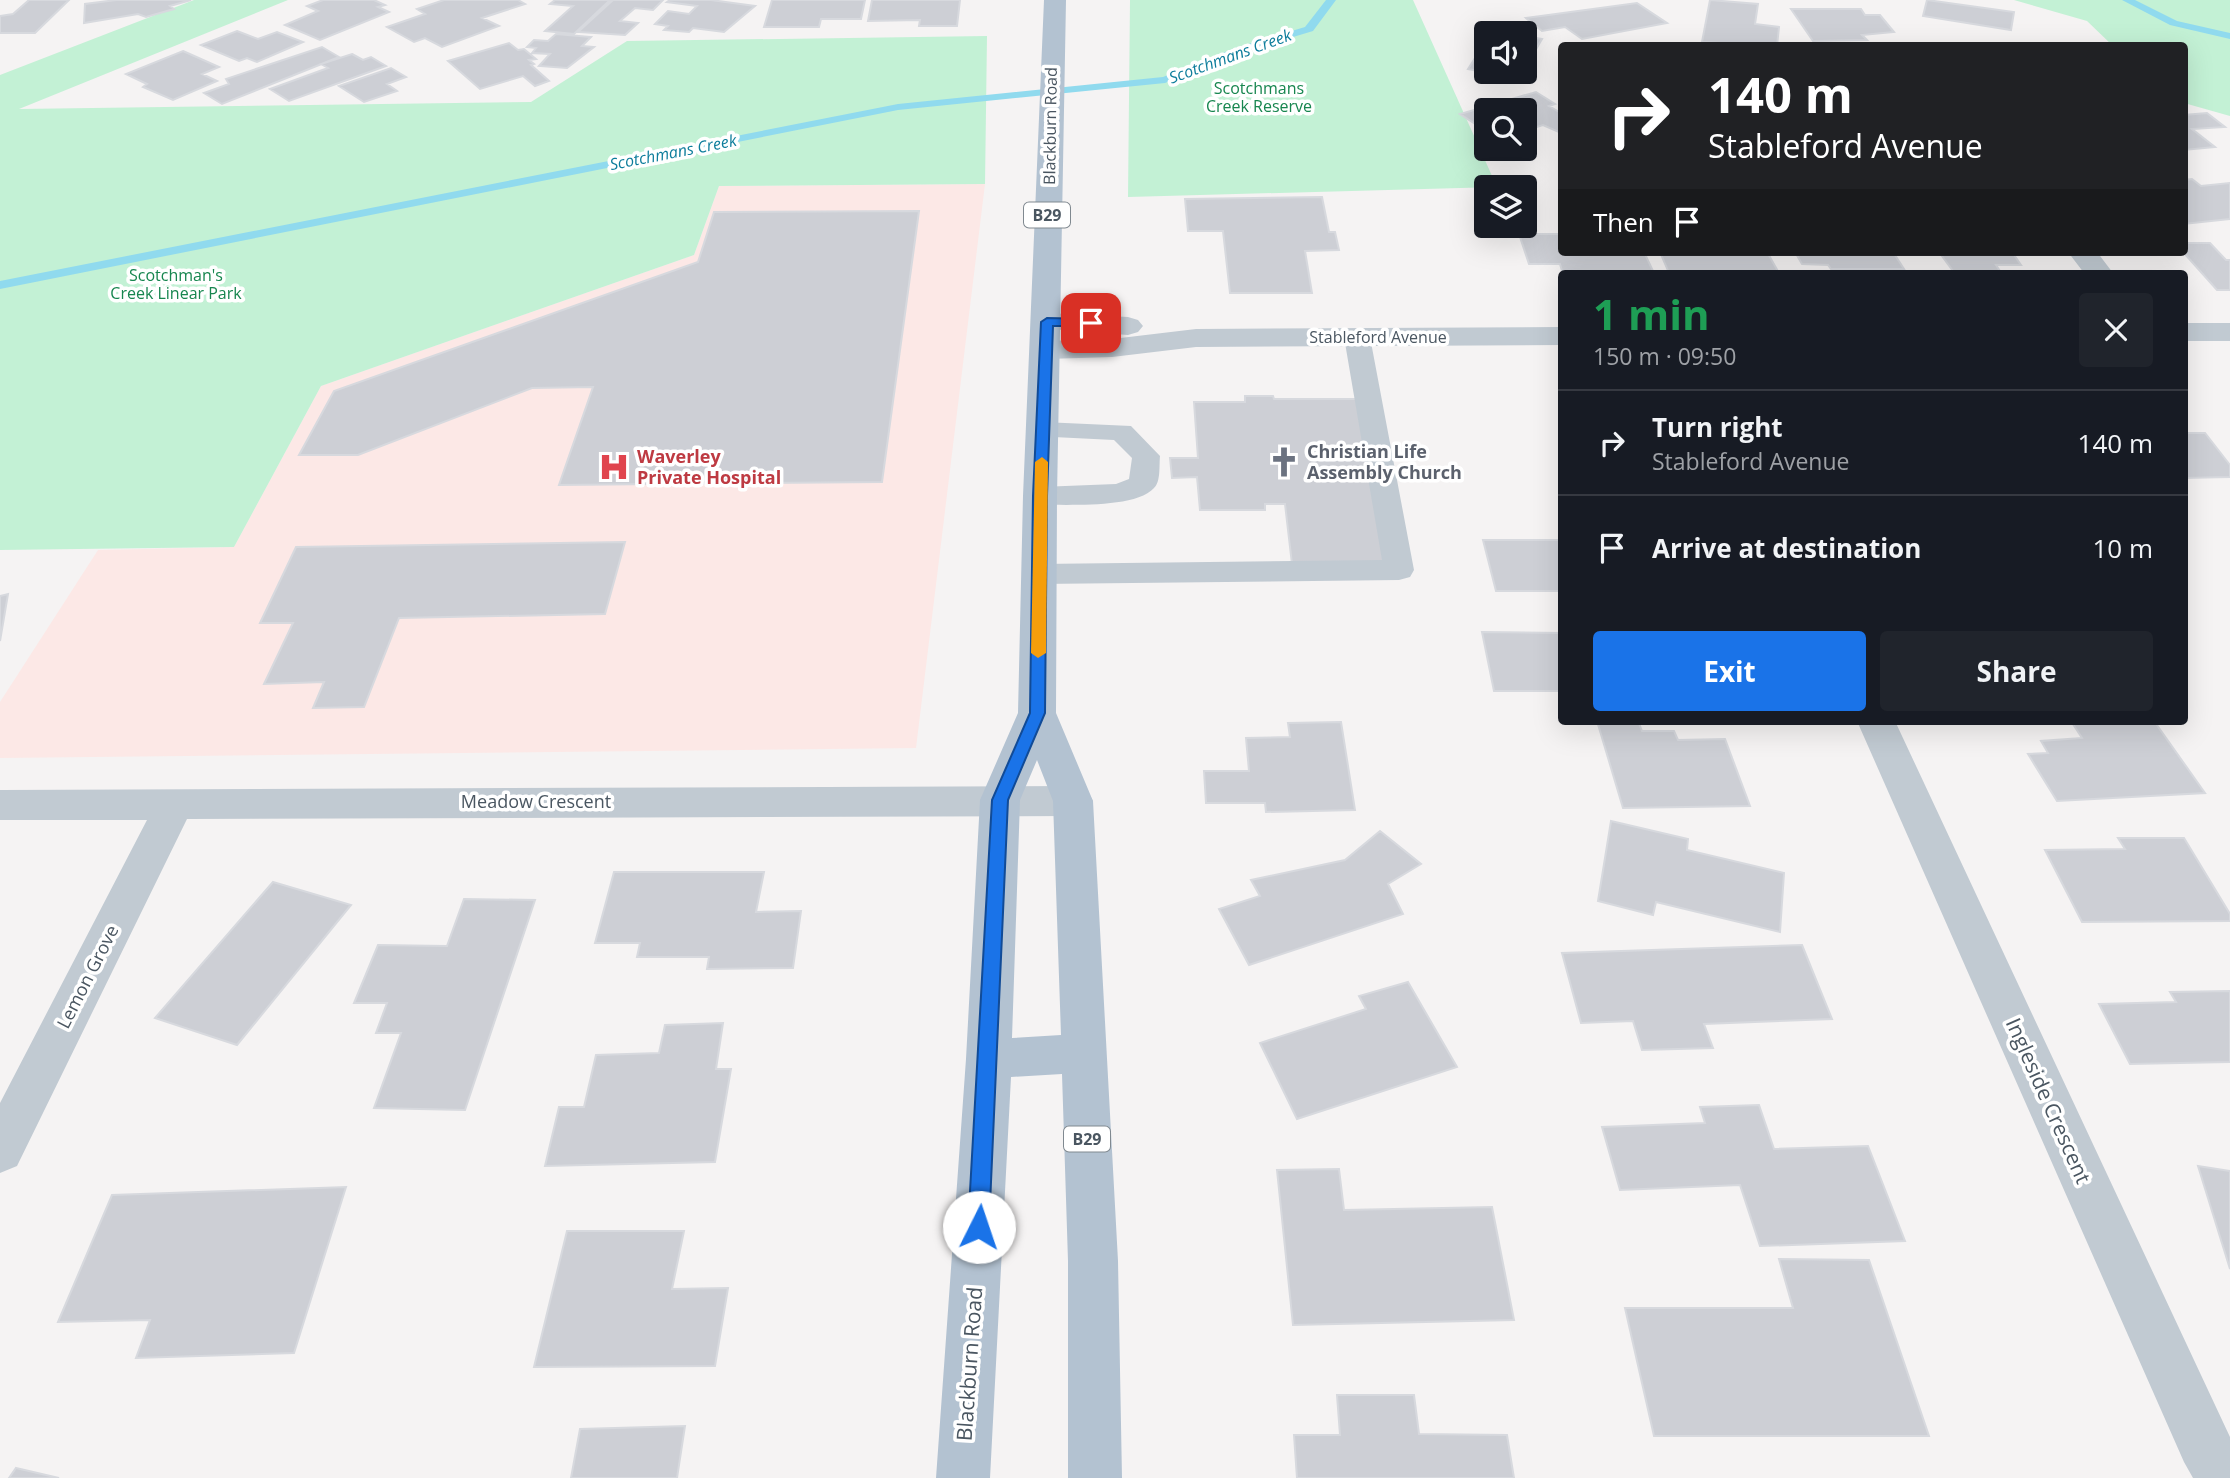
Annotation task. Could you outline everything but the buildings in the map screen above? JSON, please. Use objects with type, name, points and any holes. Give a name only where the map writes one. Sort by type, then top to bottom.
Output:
[{"type":"main road","name":"Blackburn Road","points":[[963,1478],[989,1059],[1000,800],[1037,713],[1040,496],[1055,0]]},
{"type":"main road","name":"Blackburn Road","points":[[1037,713],[1073,801],[1093,1261],[1095,1478]]},
{"type":"main road","points":[[989,1059],[1083,1053]]},
{"type":"street","points":[[2085,256],[2097,270]]},
{"type":"street","points":[[2188,332],[2230,332]]},
{"type":"street","name":"Stableford Avenue","points":[[1046,336],[1112,348],[1195,338],[1558,336]]},
{"type":"street","name":"Ingleside Crescent","points":[[1878,725],[2203,1443],[2224,1478]]},
{"type":"street","name":"Meadow Crescent","points":[[0,805],[1073,801]]},
{"type":"street","name":"Lemon Grove","points":[[0,1151],[175,804]]},
{"type":"lane","points":[[1039,574],[1399,570],[1357,337]]},
{"type":"lane","points":[[1040,496],[1119,493],[1143,484],[1146,456],[1121,432],[1043,430]]},
{"type":"shaded area","name":"Waverley Private Hospital","points":[[985,184],[916,748],[0,758],[0,702],[98,550],[234,547],[321,386],[694,255],[719,186]]},
{"type":"green space","name":"Scotchman's Creek Linear Park","points":[[194,0],[288,0],[19,109],[531,102],[627,41],[987,36],[985,184],[719,186],[694,255],[321,386],[234,547],[0,550],[0,75]]},
{"type":"green space","name":"Scotchmans Creek Reserve","points":[[1130,0],[1413,0],[1474,136],[1474,161],[1485,161],[1492,175],[1474,175],[1474,188],[1128,197]]},
{"type":"green space","points":[[2014,0],[2230,0],[2230,116],[2188,104],[2188,42],[2109,42],[2087,21]]},
{"type":"waterway","name":"Scotchmans Creek","points":[[0,285],[898,107],[1165,80],[1239,50],[1309,29],[1331,0]]},
{"type":"waterway","points":[[2127,0],[2174,23],[2230,36]]},
{"type":"slow traffic","points":[[1038,653],[1042,462]]},
{"type":"place","name":"Christian Life Assembly Church","points":[[1284,462]]},
{"type":"place","name":"Waverley Private Hospital","points":[[614,467]]},
{"type":"route","points":[[979,1227],[1000,800],[1037,713],[1040,496],[1047,322],[1091,323]]}]
